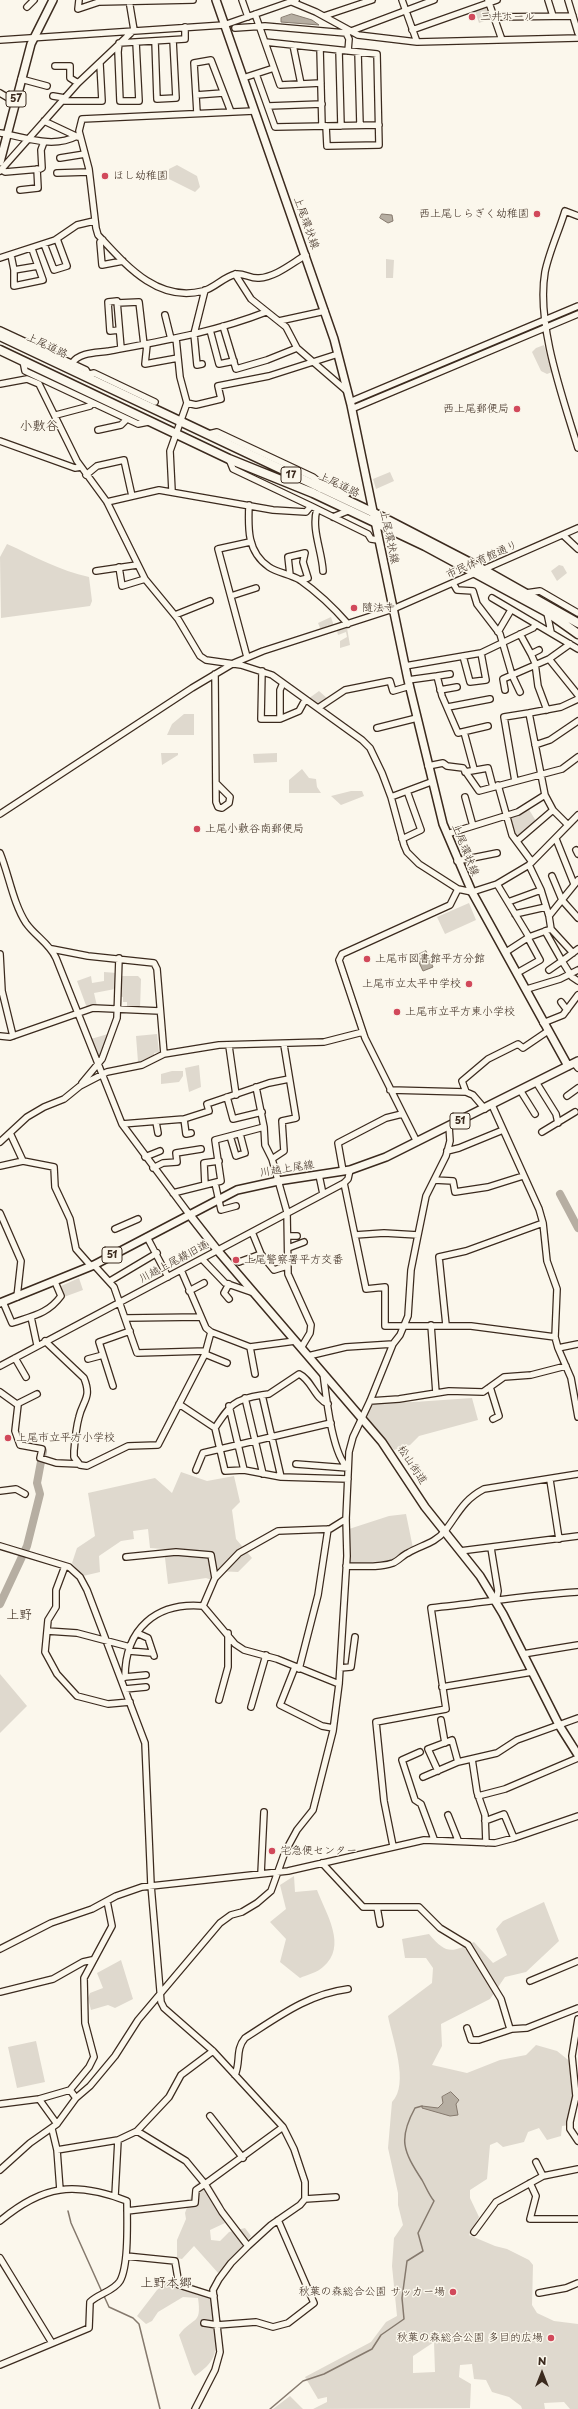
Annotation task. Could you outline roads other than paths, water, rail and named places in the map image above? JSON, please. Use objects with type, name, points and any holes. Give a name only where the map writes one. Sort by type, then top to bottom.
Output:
[{"type":"highway","name":"上尾道路","points":[[0,331],[181,421],[372,512],[484,570],[578,623]]},
{"type":"highway","name":"上尾道路","points":[[0,350],[228,459],[374,521],[476,573],[547,612],[578,634]]},
{"type":"main road","name":"57","points":[[0,162],[4,134],[15,102],[33,37],[53,0]]},
{"type":"main road","name":"上尾環状線","points":[[216,0],[306,255],[338,354],[348,392],[372,512],[431,782],[447,834],[457,861],[472,892],[506,952],[543,1023],[574,1064]]},
{"type":"main road","name":"川越上尾線","points":[[2,1302],[55,1282],[92,1265],[219,1198],[247,1187],[346,1171],[380,1160],[574,1064]]},
{"type":"main road","name":"松山街道","points":[[189,1214],[218,1251],[391,1453],[425,1507],[460,1551],[496,1601],[559,1725],[578,1754]]},
{"type":"street","points":[[27,6],[34,0]]},
{"type":"street","points":[[79,0],[78,9],[99,2],[193,0]]},
{"type":"street","points":[[242,0],[248,17]]},
{"type":"street","points":[[324,16],[372,0]]},
{"type":"street","points":[[402,0],[417,42]]},
{"type":"street","points":[[347,32],[434,0]]},
{"type":"street","points":[[412,30],[488,2],[498,0]]},
{"type":"street","points":[[548,0],[553,16]]},
{"type":"street","points":[[568,0],[578,33]]},
{"type":"street","points":[[0,40],[224,25],[294,1],[324,16],[347,32],[349,39],[348,51]]},
{"type":"street","points":[[129,2],[134,30]]},
{"type":"street","points":[[488,2],[495,17],[502,40]]},
{"type":"street","points":[[255,14],[280,85],[321,83]]},
{"type":"street","points":[[495,17],[573,16]]},
{"type":"street","points":[[119,43],[185,39],[185,27]]},
{"type":"street","points":[[235,28],[260,27],[347,32],[370,38],[417,42],[578,38]]},
{"type":"street","points":[[44,142],[41,150],[42,168],[5,172],[1,170],[78,83],[100,64],[119,43],[134,30]]},
{"type":"street","points":[[155,41],[157,99],[176,98],[173,40]]},
{"type":"street","points":[[119,43],[120,101],[139,101],[136,42]]},
{"type":"street","points":[[265,42],[377,54],[379,145],[327,146],[322,104],[320,48]]},
{"type":"street","points":[[293,45],[301,84]]},
{"type":"street","points":[[339,50],[341,126]]},
{"type":"street","points":[[358,52],[360,125]]},
{"type":"street","points":[[197,113],[194,63],[211,60],[231,112]]},
{"type":"street","points":[[53,96],[64,99],[102,101],[100,64]]},
{"type":"street","points":[[55,66],[70,66],[70,78],[78,83]]},
{"type":"street","points":[[243,78],[274,68]]},
{"type":"street","points":[[256,74],[275,127],[379,125]]},
{"type":"street","points":[[21,79],[47,86]]},
{"type":"street","points":[[0,93],[15,102]]},
{"type":"street","points":[[196,95],[224,93]]},
{"type":"street","points":[[268,106],[322,104]]},
{"type":"street","points":[[254,111],[86,118],[79,124],[78,137],[89,172],[94,221],[98,234],[123,261],[144,280],[160,287],[185,292],[205,290],[235,274],[254,278],[267,277],[306,255]]},
{"type":"street","points":[[44,121],[78,137]]},
{"type":"street","points":[[4,134],[44,142],[67,141],[78,137]]},
{"type":"street","points":[[60,158],[84,154]]},
{"type":"street","points":[[20,190],[38,188],[37,169]]},
{"type":"street","points":[[57,173],[89,172]]},
{"type":"street","points":[[578,216],[565,211],[545,272],[546,328],[552,358],[578,448]]},
{"type":"street","points":[[0,258],[32,249],[57,239],[77,225],[94,221]]},
{"type":"street","points":[[44,244],[54,270],[67,266],[57,239]]},
{"type":"street","points":[[103,240],[100,242],[102,265],[123,261]]},
{"type":"street","points":[[11,255],[14,270],[14,286],[43,280],[32,249]]},
{"type":"street","points":[[14,270],[38,266]]},
{"type":"street","points":[[235,274],[251,299],[286,327],[297,348],[348,392]]},
{"type":"street","points":[[202,364],[197,365],[194,334],[205,290]]},
{"type":"street","points":[[119,330],[110,331],[108,302],[139,302],[145,345],[145,364],[178,358]]},
{"type":"street","points":[[117,303],[121,348]]},
{"type":"street","points":[[578,306],[352,401],[351,406],[354,408],[578,314]]},
{"type":"street","points":[[279,321],[325,311]]},
{"type":"street","points":[[72,363],[80,356],[173,339],[210,330],[266,312]]},
{"type":"street","points":[[165,315],[178,358],[180,377],[187,403],[170,451],[172,491]]},
{"type":"street","points":[[223,326],[236,369],[267,360],[297,348]]},
{"type":"street","points":[[210,330],[219,364],[234,361]]},
{"type":"street","points":[[0,331],[72,363],[86,370],[90,376],[94,373],[156,402]]},
{"type":"street","points":[[187,403],[196,405],[221,399],[218,386],[269,376],[315,363],[338,354]]},
{"type":"street","points":[[23,360],[25,371],[34,378],[44,390],[80,467],[107,502],[145,579],[175,615],[203,658],[234,663],[262,671],[283,683],[305,700],[349,729],[370,748],[391,797],[407,852],[415,861],[458,889],[472,892],[497,884],[530,863],[556,839],[578,815]]},
{"type":"street","points":[[0,384],[19,379],[34,378],[138,424],[148,422]]},
{"type":"street","points":[[56,416],[90,406],[92,403]]},
{"type":"street","points":[[98,430],[121,425],[127,419]]},
{"type":"street","points":[[0,441],[75,468],[80,467]]},
{"type":"street","points":[[228,459],[233,469],[368,534],[371,539],[378,540]]},
{"type":"street","points":[[86,475],[97,466],[124,460],[132,496]]},
{"type":"street","points":[[319,486],[324,483],[347,494]]},
{"type":"street","points":[[107,502],[158,490],[172,491],[273,510],[306,512],[314,508]]},
{"type":"street","points":[[249,505],[248,533],[250,542],[258,557],[269,567],[300,580],[348,624]]},
{"type":"street","points":[[314,508],[315,532],[322,554],[323,571]]},
{"type":"street","points":[[333,517],[350,510]]},
{"type":"street","name":"市民体育館通り","points":[[0,814],[234,663],[247,657],[393,610],[578,528]]},
{"type":"street","points":[[563,535],[578,549]]},
{"type":"street","points":[[247,657],[218,549],[250,542]]},
{"type":"street","points":[[290,575],[288,557],[305,553],[303,562],[308,578],[300,580]]},
{"type":"street","points":[[96,571],[137,565]]},
{"type":"street","points":[[119,567],[122,586],[145,579]]},
{"type":"street","points":[[453,583],[457,590],[473,591],[477,604],[498,632],[512,675],[520,692]]},
{"type":"street","points":[[231,596],[256,588]]},
{"type":"street","points":[[526,593],[540,591],[578,613]]},
{"type":"street","points":[[492,598],[578,649]]},
{"type":"street","points":[[175,615],[210,601]]},
{"type":"street","points":[[498,632],[511,610]]},
{"type":"street","points":[[547,612],[551,632]]},
{"type":"street","points":[[405,666],[481,653],[533,628],[536,624]]},
{"type":"street","points":[[520,634],[531,654],[538,686],[547,710]]},
{"type":"street","points":[[506,690],[503,679],[549,660],[570,644]]},
{"type":"street","points":[[531,654],[539,650]]},
{"type":"street","points":[[463,656],[470,682],[486,680],[481,653]]},
{"type":"street","points":[[549,660],[578,695]]},
{"type":"street","points":[[262,671],[262,719],[280,719],[299,711],[305,700]]},
{"type":"street","points":[[215,674],[216,783]]},
{"type":"street","points":[[318,708],[345,690],[390,681],[393,691],[409,683],[450,674]]},
{"type":"street","points":[[437,676],[440,690],[458,733],[488,726]]},
{"type":"street","points":[[280,719],[280,690],[283,683]]},
{"type":"street","points":[[440,690],[457,687]]},
{"type":"street","points":[[448,707],[490,699]]},
{"type":"street","points":[[515,781],[504,717],[547,710],[578,699]]},
{"type":"street","points":[[530,713],[540,776],[545,795],[553,810],[568,825]]},
{"type":"street","points":[[377,728],[418,718]]},
{"type":"street","points":[[535,745],[550,740],[578,721]]},
{"type":"street","points":[[464,732],[474,769]]},
{"type":"street","points":[[428,766],[443,763],[447,766],[463,768],[479,791],[562,769],[578,757]]},
{"type":"street","points":[[465,772],[474,769],[488,768],[512,835],[530,863],[541,890],[551,928],[572,953]]},
{"type":"street","points":[[391,797],[431,782]]},
{"type":"street","points":[[402,839],[421,830],[407,791]]},
{"type":"street","points":[[447,834],[518,812],[545,795]]},
{"type":"street","points":[[465,797],[473,826]]},
{"type":"street","points":[[517,841],[553,810]]},
{"type":"street","points":[[549,916],[576,882],[556,839]]},
{"type":"street","points":[[0,853],[23,918],[52,949],[97,1066],[122,1124],[153,1168],[189,1214]]},
{"type":"street","points":[[457,861],[497,853]]},
{"type":"street","points":[[552,876],[562,900],[577,914]]},
{"type":"street","points":[[497,884],[529,938],[540,960],[517,973]]},
{"type":"street","points":[[417,1142],[390,1090],[363,1032],[339,960],[340,956],[450,905],[458,889]]},
{"type":"street","points":[[508,902],[541,890]]},
{"type":"street","points":[[515,914],[546,907]]},
{"type":"street","points":[[506,952],[529,938],[551,928]]},
{"type":"street","points":[[545,931],[562,961],[578,981]]},
{"type":"street","points":[[52,949],[82,955],[154,963],[157,969],[164,1054]]},
{"type":"street","points":[[549,970],[578,949]]},
{"type":"street","points":[[0,954],[3,996],[13,1036]]},
{"type":"street","points":[[0,1142],[27,1117],[44,1107],[64,1099],[80,1086],[102,1059],[117,1018],[119,958]]},
{"type":"street","points":[[526,989],[571,974],[578,970]]},
{"type":"street","points":[[543,1023],[563,1015],[578,995]]},
{"type":"street","points":[[562,1002],[567,1010]]},
{"type":"street","points":[[0,1036],[13,1036],[77,1012],[99,1007],[160,1011]]},
{"type":"street","points":[[466,1092],[462,1081],[488,1059],[518,1044],[523,1048],[548,1031]]},
{"type":"street","points":[[80,1086],[121,1068],[142,1065],[164,1054],[229,1046],[284,1045],[324,1042],[363,1032]]},
{"type":"street","points":[[272,1159],[284,1151],[282,1121],[296,1118],[284,1045]]},
{"type":"street","points":[[229,1046],[236,1095]]},
{"type":"street","points":[[122,1124],[184,1119],[209,1111],[207,1104],[289,1079]]},
{"type":"street","points":[[536,1082],[556,1114],[558,1123]]},
{"type":"street","points":[[256,1088],[262,1112],[265,1146],[272,1159],[287,1212],[288,1248],[286,1266],[288,1274],[311,1324],[310,1333],[301,1348]]},
{"type":"street","points":[[567,1096],[578,1088]]},
{"type":"street","points":[[390,1090],[466,1092],[473,1095],[485,1109]]},
{"type":"street","points":[[520,1090],[535,1114]]},
{"type":"street","points":[[227,1097],[233,1119],[262,1112]]},
{"type":"street","points":[[492,1105],[539,1209],[543,1223],[547,1262],[558,1289],[555,1337],[558,1348],[571,1378],[578,1417]]},
{"type":"street","points":[[542,1132],[575,1112]]},
{"type":"street","points":[[402,1114],[386,1118],[338,1143],[348,1179],[344,1183],[366,1289],[385,1287],[385,1326],[471,1326],[555,1337]]},
{"type":"street","points":[[184,1119],[186,1134],[191,1133]]},
{"type":"street","points":[[156,1122],[158,1133]]},
{"type":"street","points":[[0,2170],[30,2143],[52,2129],[57,2124],[76,2098],[90,2086],[115,2056],[138,2020],[160,1996],[190,1957],[220,1923],[231,1915],[242,1912],[257,1903],[271,1891],[285,1852],[297,1830],[313,1810],[333,1728],[339,1684],[346,1566],[348,1468],[353,1437],[370,1401],[393,1344],[400,1335],[408,1316],[411,1270],[426,1196],[447,1151],[450,1141],[449,1126]]},
{"type":"street","points":[[172,1193],[221,1181],[215,1140],[264,1128]]},
{"type":"street","points":[[447,1151],[459,1148],[503,1130]]},
{"type":"street","points":[[10,1133],[23,1161]]},
{"type":"street","points":[[230,1136],[236,1156],[245,1153],[240,1134]]},
{"type":"street","points":[[153,1168],[163,1163],[177,1162],[176,1153],[201,1149]]},
{"type":"street","points":[[145,1157],[160,1151]]},
{"type":"street","points":[[0,1166],[23,1161],[54,1167],[55,1187],[70,1219],[76,1248],[110,1281],[121,1302],[137,1353],[206,1353],[227,1363]]},
{"type":"street","points":[[205,1185],[204,1163],[219,1161]]},
{"type":"street","points":[[319,1175],[323,1194]]},
{"type":"street","points":[[434,1180],[453,1181],[455,1192],[488,1187],[523,1176]]},
{"type":"street","points":[[215,1182],[221,1210],[236,1206]]},
{"type":"street","name":"川越上尾線旧道","points":[[0,1366],[344,1183]]},
{"type":"street","points":[[0,1216],[8,1227],[21,1261],[17,1297]]},
{"type":"street","points":[[115,1229],[138,1219]]},
{"type":"street","points":[[446,1325],[439,1258],[466,1251],[543,1223]]},
{"type":"street","points":[[252,1232],[261,1254],[274,1270],[286,1266]]},
{"type":"street","points":[[355,1235],[384,1233],[418,1235]]},
{"type":"street","points":[[288,1236],[297,1236]]},
{"type":"street","points":[[147,1237],[168,1277]]},
{"type":"street","points":[[288,1248],[304,1242]]},
{"type":"street","points":[[110,1281],[157,1254]]},
{"type":"street","points":[[239,1262],[261,1254]]},
{"type":"street","points":[[202,1259],[229,1284],[254,1293]]},
{"type":"street","points":[[181,1270],[201,1317],[211,1332],[250,1347],[295,1341]]},
{"type":"street","points":[[2,1302],[12,1323],[31,1317],[52,1308],[61,1296],[55,1282]]},
{"type":"street","points":[[190,1291],[204,1283]]},
{"type":"street","points":[[229,1284],[224,1293],[229,1299]]},
{"type":"street","points":[[31,1317],[37,1345]]},
{"type":"street","points":[[126,1318],[201,1317]]},
{"type":"street","points":[[431,1325],[436,1393]]},
{"type":"street","points":[[113,1386],[99,1342],[130,1331]]},
{"type":"street","points":[[0,1392],[16,1404],[18,1414],[15,1431],[20,1445],[42,1449],[40,1458],[56,1463],[79,1464],[82,1466],[91,1465],[128,1446],[158,1445],[206,1353],[211,1332]]},
{"type":"street","points":[[45,1341],[84,1378],[86,1385],[87,1401],[80,1414],[75,1433],[74,1457],[79,1464]]},
{"type":"street","points":[[308,1356],[346,1347],[393,1344]]},
{"type":"street","points":[[558,1348],[578,1344]]},
{"type":"street","points":[[250,1347],[255,1374]]},
{"type":"street","points":[[88,1359],[103,1355]]},
{"type":"street","points":[[15,1358],[26,1377]]},
{"type":"street","points":[[370,1401],[449,1390],[483,1392],[504,1377],[531,1374],[566,1366]]},
{"type":"street","points":[[323,1373],[331,1423],[340,1458],[348,1468]]},
{"type":"street","points":[[215,1428],[229,1406],[245,1398],[269,1394],[299,1374],[305,1377],[322,1401],[328,1404]]},
{"type":"street","points":[[490,1387],[499,1416],[493,1419]]},
{"type":"street","points":[[16,1404],[37,1394]]},
{"type":"street","points":[[262,1395],[281,1477]]},
{"type":"street","points":[[245,1398],[263,1474]]},
{"type":"street","points":[[179,1404],[215,1428],[225,1471],[244,1470],[281,1477],[348,1479]]},
{"type":"street","points":[[229,1406],[244,1470]]},
{"type":"street","points":[[196,1470],[203,1453],[331,1423]]},
{"type":"street","points":[[296,1464],[348,1468]]},
{"type":"street","points":[[346,1566],[379,1566],[393,1563],[412,1550],[431,1544],[444,1532],[458,1510],[475,1494],[484,1489],[550,1480],[578,1474]]},
{"type":"street","points":[[550,1480],[559,1539]]},
{"type":"street","points":[[0,1491],[16,1489],[25,1494]]},
{"type":"street","points":[[203,1606],[215,1578],[239,1553],[278,1531],[328,1529],[335,1527],[346,1519]]},
{"type":"street","points":[[328,1529],[318,1595],[297,1668],[280,1705],[322,1726],[333,1728]]},
{"type":"street","points":[[460,1551],[578,1536]]},
{"type":"street","points":[[0,1546],[64,1566],[77,1573],[84,1583],[106,1640],[123,1678],[125,1689],[142,1732],[147,1756],[151,1885],[160,1996],[164,2008],[214,2051],[283,2127],[289,2136],[300,2163],[305,2182],[305,2199],[300,2205],[278,2220],[248,2246],[218,2279],[213,2290],[220,2352],[218,2363],[195,2409]]},
{"type":"street","points":[[492,1548],[498,1591],[496,1601]]},
{"type":"street","points":[[126,1557],[147,1553],[176,1552],[211,1555],[215,1578]]},
{"type":"street","points":[[64,1566],[56,1590],[56,1607],[48,1620],[45,1652],[57,1674],[77,1696],[108,1704],[130,1702]]},
{"type":"street","points":[[393,1846],[384,1801],[376,1722],[446,1709],[431,1608],[496,1601],[541,1594],[578,1592]]},
{"type":"street","points":[[123,1678],[129,1649],[143,1623],[173,1606],[203,1606],[228,1633],[235,1644],[244,1650],[266,1655],[339,1684]]},
{"type":"street","points":[[47,1631],[77,1633],[106,1640],[129,1649],[153,1655],[148,1638],[137,1633]]},
{"type":"street","points":[[219,1700],[228,1667],[228,1633]]},
{"type":"street","points":[[340,1668],[350,1667],[355,1637]]},
{"type":"street","points":[[523,1654],[578,1646]]},
{"type":"street","points":[[251,1707],[266,1655]]},
{"type":"street","points":[[442,1687],[532,1672]]},
{"type":"street","points":[[123,1678],[146,1675]]},
{"type":"street","points":[[125,1689],[146,1687]]},
{"type":"street","points":[[423,1777],[458,1762],[497,1753],[517,1740],[578,1718]]},
{"type":"street","points":[[441,1720],[445,1743]]},
{"type":"street","points":[[438,1771],[428,1748],[452,1740],[458,1762]]},
{"type":"street","points":[[420,1752],[402,1760],[415,1800],[421,1804],[434,1839]]},
{"type":"street","points":[[478,1796],[505,1789],[578,1758]]},
{"type":"street","points":[[472,1759],[478,1796],[485,1822],[486,1843]]},
{"type":"street","points":[[261,1874],[264,1812]]},
{"type":"street","points":[[485,1822],[504,1814],[514,1838]]},
{"type":"street","points":[[448,1815],[458,1840]]},
{"type":"street","points":[[0,1949],[51,1923],[92,1909],[127,1892],[151,1885],[278,1873],[393,1846],[434,1839],[486,1843],[514,1838],[578,1816]]},
{"type":"street","points":[[322,1863],[363,1907],[419,1908],[440,1928],[468,1945],[501,1999],[510,2029]]},
{"type":"street","points":[[0,2104],[39,2099],[70,2090],[83,2076],[94,2057],[85,2023],[84,1978],[112,1924],[107,1901]]},
{"type":"street","points":[[376,1907],[380,1924]]},
{"type":"street","points":[[0,1992],[53,1979],[83,1962],[92,1960]]},
{"type":"street","points":[[530,1981],[578,1961]]},
{"type":"street","points":[[235,2075],[238,2067],[238,2046],[245,2038],[308,1999],[332,1991],[348,1989]]},
{"type":"street","points":[[467,2028],[471,2040],[479,2040],[510,2029],[527,2028],[578,2008]]},
{"type":"street","points":[[578,2019],[572,2056],[577,2095],[570,2122],[570,2129],[578,2141]]},
{"type":"street","points":[[57,2150],[118,2140],[137,2131],[169,2097],[181,2075],[214,2051]]},
{"type":"street","points":[[70,2090],[76,2098]]},
{"type":"street","points":[[39,2099],[57,2124]]},
{"type":"street","points":[[210,2116],[243,2158]]},
{"type":"street","points":[[127,2211],[195,2203],[196,2190],[243,2158],[283,2127]]},
{"type":"street","points":[[52,2129],[57,2150],[60,2190]]},
{"type":"street","points":[[137,2131],[186,2161],[205,2184],[222,2212],[248,2246]]},
{"type":"street","points":[[115,2196],[118,2140]]},
{"type":"street","points":[[536,2162],[543,2176]]},
{"type":"street","points":[[474,2232],[496,2202],[543,2176],[578,2169]]},
{"type":"street","points":[[530,2183],[536,2196],[530,2219],[578,2219]]},
{"type":"street","points":[[0,2221],[20,2204],[36,2195],[60,2190],[75,2189],[115,2196],[127,2201],[126,2256],[120,2281],[90,2302],[88,2328],[0,2365]]},
{"type":"street","points":[[305,2199],[336,2197]]},
{"type":"street","points":[[204,2323],[217,2325],[256,2322],[273,2327],[288,2323],[314,2304],[278,2220]]},
{"type":"street","points":[[126,2256],[175,2261],[179,2285],[214,2296]]},
{"type":"street","points":[[0,2258],[52,2343]]},
{"type":"street","points":[[539,2293],[566,2288],[578,2283]]},
{"type":"waterway","points":[[560,1194],[578,1228]]},
{"type":"waterway","points":[[0,1604],[27,1546],[40,1494],[37,1483],[43,1451]]},
{"type":"waterway","points":[[270,2409],[303,2381],[324,2374],[372,2349],[381,2335],[404,2319],[402,2298],[407,2261],[423,2251],[418,2233],[434,2201],[410,2161],[405,2145],[406,2128],[415,2108],[422,2106]]},
{"type":"waterway","points":[[68,2211],[71,2223],[102,2292]]},
{"type":"waterway","points":[[104,2296],[109,2307],[133,2318],[139,2324],[160,2409]]},
{"type":"place","name":"三井ホール","points":[[472,17]]},
{"type":"place","name":"ほし幼稚園","points":[[105,176]]},
{"type":"place","name":"西上尾しらぎく幼稚園","points":[[537,214]]},
{"type":"place","name":"西上尾郵便局","points":[[517,409]]},
{"type":"place","name":"隨法寺","points":[[354,608]]},
{"type":"place","name":"上尾小敷谷南郵便局","points":[[197,829]]},
{"type":"place","name":"上尾市図書館平方分館","points":[[367,959]]},
{"type":"place","name":"上尾市立太平中学校","points":[[469,984]]},
{"type":"place","name":"上尾市立平方東小学校","points":[[397,1012]]},
{"type":"place","name":"上尾警察署平方交番","points":[[236,1260]]},
{"type":"place","name":"上尾市立平方小学校","points":[[8,1438]]},
{"type":"place","name":"宅急便センター","points":[[272,1851]]},
{"type":"place","name":"秋葉の森総合公園 サッカー場","points":[[453,2292]]},
{"type":"place","name":"秋葉の森総合公園 多目的広場","points":[[551,2338]]},
{"type":"district","name":"小敷谷","points":[[39,426]]},
{"type":"district","name":"上野","points":[[19,1615]]},
{"type":"district","name":"上野本郷","points":[[166,2283]]}]
